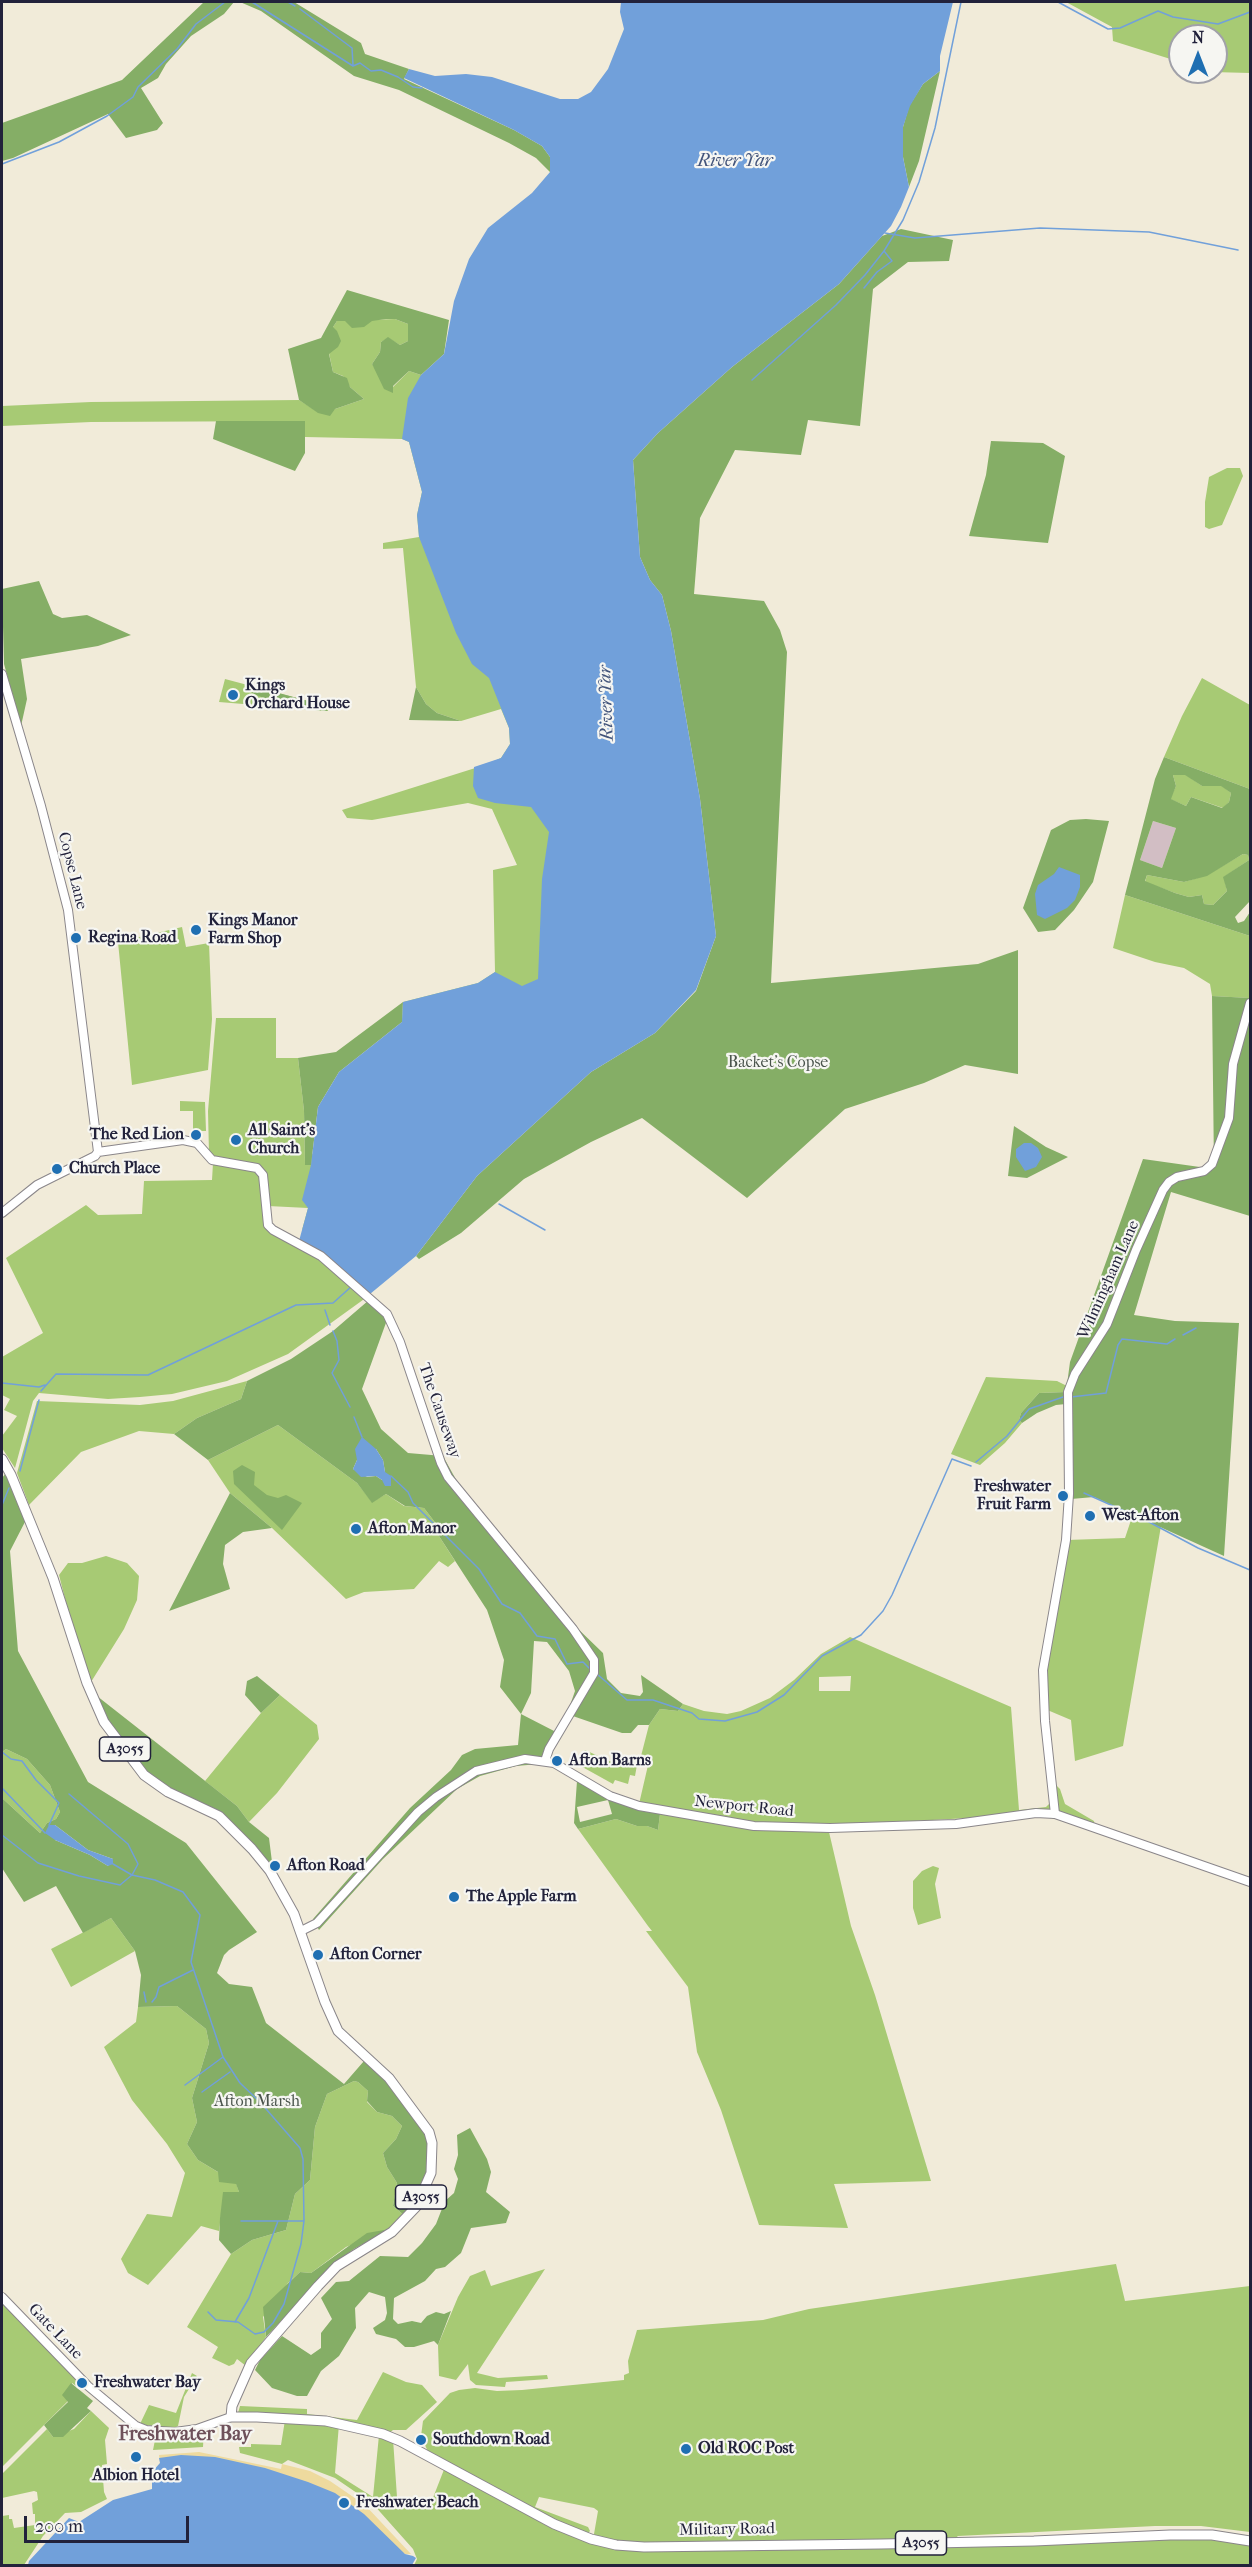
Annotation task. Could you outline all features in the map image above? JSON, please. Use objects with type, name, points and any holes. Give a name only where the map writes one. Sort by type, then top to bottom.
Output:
[{"type":"main road","name":"A3055","points":[[2,1459],[26,1509],[53,1578],[87,1683],[104,1722],[144,1775],[168,1792],[219,1816],[270,1871],[284,1894],[301,1931],[325,2002],[338,2031],[389,2078],[429,2132],[434,2159],[427,2185],[416,2207],[392,2232],[337,2266],[256,2357],[233,2403],[231,2417]]},
{"type":"main road","name":"Newport Road","points":[[301,1931],[317,1923],[418,1812],[453,1784],[476,1771],[525,1759],[545,1761],[560,1766],[610,1796],[639,1806],[754,1826],[830,1828],[956,1824],[1036,1813],[1056,1814],[1251,1882]]},
{"type":"main road","name":"Military Road","points":[[231,2417],[326,2421],[380,2433],[400,2441],[554,2524],[594,2540],[616,2545],[644,2547],[881,2544],[1170,2535],[1212,2535],[1251,2541]]},
{"type":"street","name":"Copse Lane","points":[[2,674],[47,826],[68,910],[98,1152]]},
{"type":"street","name":"Wilmingham Lane","points":[[1056,1814],[1045,1721],[1043,1670],[1067,1522],[1068,1392],[1076,1374],[1107,1324],[1136,1250],[1168,1182],[1177,1177],[1204,1171],[1212,1164],[1229,1118],[1233,1064],[1251,1003]]},
{"type":"street","name":"The Causeway","points":[[98,1152],[176,1140],[197,1143],[209,1157],[217,1161],[260,1169],[263,1175],[268,1225],[273,1230],[314,1251],[367,1294],[387,1314],[395,1329],[441,1463],[448,1476],[573,1629],[594,1660],[594,1673],[549,1749],[545,1761]]},
{"type":"street","points":[[2,1213],[37,1185],[96,1156],[98,1152]]},
{"type":"street","name":"Gate Lane","points":[[2,2297],[100,2398],[128,2421],[146,2430],[184,2431],[231,2417]]},
{"type":"shaded area","points":[[1153,821],[1176,828],[1162,868],[1140,860]]},
{"type":"green space","points":[[204,2],[234,2],[224,14],[191,36],[166,64],[158,78],[141,88],[163,123],[157,130],[126,138],[108,114],[2,161],[2,123],[122,80]]},
{"type":"green space","points":[[240,2],[294,2],[361,43],[365,54],[409,69],[404,79],[514,130],[542,146],[550,157],[550,172],[536,158],[509,143],[399,90],[354,76],[261,11]]},
{"type":"green space","points":[[1066,2],[1250,2],[1250,73],[1228,72],[1228,24],[1168,24],[1168,58],[1113,41],[1112,27]]},
{"type":"green space","points":[[940,71],[919,161],[909,187],[903,157],[903,127],[909,106],[923,84]]},
{"type":"green space","name":"Backet's Copse","points":[[901,229],[953,240],[949,261],[908,262],[873,289],[860,426],[808,420],[801,455],[735,450],[700,518],[694,594],[764,601],[780,630],[787,652],[771,983],[978,964],[1018,950],[1018,1074],[965,1065],[924,1083],[845,1109],[747,1198],[642,1118],[591,1142],[524,1179],[461,1233],[419,1259],[416,1256],[477,1176],[591,1072],[655,1033],[696,991],[716,936],[700,799],[671,631],[662,595],[650,580],[640,557],[633,460],[658,433],[732,367],[839,284],[882,236]]},
{"type":"green space","points":[[347,290],[449,320],[444,354],[421,375],[409,371],[393,386],[393,393],[384,389],[372,364],[380,352],[381,342],[388,337],[400,345],[408,341],[408,324],[395,319],[386,319],[372,321],[364,327],[352,328],[345,321],[337,321],[333,327],[341,341],[338,347],[329,354],[333,372],[347,378],[350,387],[364,399],[335,409],[330,416],[318,413],[299,400],[288,349],[321,338]]},
{"type":"green space","points":[[395,319],[408,324],[408,341],[400,345],[388,338],[381,342],[380,352],[372,364],[393,392],[393,387],[409,371],[421,375],[509,658],[511,785],[636,918],[302,1230],[308,1208],[268,1206],[265,1175],[215,1159],[209,1154],[208,1111],[216,1018],[276,1018],[276,1058],[298,1058],[304,1111],[305,1165],[402,1022],[403,1002],[478,983],[495,972],[493,870],[517,865],[492,809],[468,803],[372,820],[347,818],[342,810],[488,764],[501,758],[510,744],[509,728],[501,709],[461,721],[437,713],[426,704],[416,687],[403,548],[383,549],[383,543],[419,537],[417,515],[422,492],[409,442],[402,439],[305,437],[304,421],[91,422],[2,426],[2,406],[91,402],[299,400],[318,412],[335,409],[364,399],[350,387],[343,376],[333,372],[329,353],[333,327],[337,321]]},
{"type":"green space","points":[[216,421],[305,421],[305,453],[295,471],[213,439]]},
{"type":"green space","points":[[991,441],[1043,443],[1065,456],[1048,543],[969,536],[986,475]]},
{"type":"green space","points":[[1227,468],[1240,468],[1243,476],[1222,525],[1209,529],[1205,527],[1205,502],[1209,477]]},
{"type":"green space","points":[[39,581],[53,614],[62,618],[87,615],[131,635],[98,646],[21,659],[27,699],[21,726],[4,664],[2,589]]},
{"type":"green space","points":[[1202,678],[1250,705],[1250,789],[1164,757]]},
{"type":"green space","points":[[225,679],[323,705],[328,711],[219,702]]},
{"type":"green space","points":[[253,686],[323,705],[328,711],[275,707],[273,702],[252,693]]},
{"type":"green space","points":[[416,687],[426,704],[437,713],[461,721],[409,720]]},
{"type":"green space","points":[[1164,757],[1250,789],[1250,901],[1235,917],[1238,923],[1244,921],[1250,912],[1250,936],[1125,895],[1155,779]],"holes":[[[1173,775],[1185,775],[1202,786],[1221,786],[1231,793],[1229,802],[1222,808],[1191,797],[1186,806],[1171,799],[1176,786]],[[1153,821],[1176,828],[1162,868],[1140,860]],[[1243,854],[1248,855],[1249,860],[1223,877],[1227,891],[1213,905],[1204,904],[1202,895],[1189,897],[1145,881],[1147,875],[1184,882],[1207,876]]]},
{"type":"green space","points":[[1185,774],[1202,786],[1221,785],[1231,793],[1229,802],[1223,808],[1191,797],[1186,806],[1170,799],[1176,786],[1173,775]]},
{"type":"green space","points":[[1070,820],[1109,821],[1093,882],[1074,910],[1055,930],[1038,932],[1023,908],[1051,830]]},
{"type":"green space","points":[[1243,854],[1248,855],[1249,860],[1224,877],[1227,891],[1213,905],[1204,904],[1202,895],[1189,897],[1145,882],[1147,875],[1184,882],[1207,875]]},
{"type":"green space","points":[[1125,895],[1250,936],[1249,998],[1212,996],[1210,984],[1184,968],[1155,962],[1113,948]]},
{"type":"green space","points":[[182,927],[186,947],[209,943],[212,1019],[208,1070],[132,1085],[118,942]]},
{"type":"green space","points":[[1212,996],[1250,998],[1250,1216],[1171,1192],[1134,1315],[1175,1321],[1239,1323],[1224,1556],[1094,1497],[1071,1499],[1066,1404],[1056,1405],[1037,1413],[1022,1423],[1019,1420],[1021,1413],[1039,1393],[1066,1392],[1070,1362],[1143,1159],[1214,1169]]},
{"type":"green space","points":[[403,1002],[402,1022],[339,1072],[318,1107],[311,1165],[305,1165],[304,1111],[298,1058],[336,1052]]},
{"type":"green space","points":[[180,1101],[205,1102],[206,1131],[193,1131],[193,1111],[180,1111]]},
{"type":"green space","points":[[1014,1126],[1046,1147],[1068,1157],[1027,1178],[1008,1176]]},
{"type":"green space","points":[[213,1163],[256,1170],[261,1176],[266,1225],[309,1250],[367,1297],[288,1354],[227,1381],[172,1394],[140,1397],[108,1399],[39,1393],[33,1401],[15,1468],[2,1448],[2,1436],[17,1416],[4,1410],[10,1399],[2,1395],[2,1357],[43,1333],[6,1258],[86,1205],[98,1215],[142,1214],[144,1181],[212,1180]]},
{"type":"green space","points":[[369,1300],[387,1320],[362,1389],[381,1429],[408,1453],[443,1456],[459,1485],[572,1623],[603,1653],[607,1679],[621,1693],[640,1696],[643,1692],[641,1675],[683,1704],[678,1711],[660,1709],[649,1725],[638,1725],[631,1733],[622,1733],[567,1714],[575,1691],[569,1671],[547,1642],[534,1641],[531,1693],[521,1714],[500,1687],[504,1660],[487,1610],[437,1533],[437,1525],[424,1508],[405,1506],[386,1494],[372,1503],[357,1483],[278,1425],[208,1460],[174,1434],[197,1418],[241,1399],[247,1381],[291,1359],[333,1331]],"holes":[[[376,1449],[383,1460],[385,1472],[382,1480],[376,1476],[367,1477],[353,1469],[357,1460]]]},
{"type":"green space","points":[[986,1377],[1057,1381],[1067,1386],[1066,1392],[1039,1393],[1021,1413],[1019,1420],[1022,1423],[1005,1443],[980,1465],[951,1454]]},
{"type":"green space","points":[[247,1381],[241,1399],[197,1418],[174,1434],[139,1431],[81,1452],[29,1505],[17,1473],[37,1401],[140,1405],[173,1401]]},
{"type":"green space","points":[[278,1425],[357,1483],[372,1502],[386,1494],[404,1506],[424,1508],[437,1525],[437,1533],[455,1561],[448,1567],[439,1561],[414,1589],[364,1592],[346,1599],[272,1528],[230,1493],[208,1460]]},
{"type":"green space","points":[[242,1465],[255,1472],[254,1485],[267,1495],[278,1498],[286,1495],[302,1503],[282,1530],[234,1484],[233,1471]]},
{"type":"green space","name":"Afton Marsh","points":[[6,1473],[27,1518],[10,1551],[18,1651],[88,1782],[186,1843],[257,1932],[224,1955],[217,1973],[229,1984],[252,1987],[266,2023],[344,2084],[364,2061],[388,2081],[425,2134],[428,2144],[428,2170],[405,2216],[393,2206],[397,2183],[387,2167],[383,2153],[396,2139],[402,2126],[392,2116],[377,2112],[367,2101],[368,2091],[354,2081],[327,2094],[315,2127],[310,2180],[295,2194],[286,2230],[252,2240],[231,2254],[219,2240],[220,2218],[223,2192],[239,2192],[236,2184],[219,2182],[218,2172],[198,2160],[187,2144],[197,2122],[192,2098],[209,2043],[206,2029],[177,2006],[138,2007],[141,1975],[135,1951],[111,1918],[83,1933],[56,1886],[24,1902],[2,1868],[2,1798],[40,1833],[47,1823],[56,1819],[60,1812],[50,1785],[27,1759],[6,1749],[2,1752],[2,1478]],"holes":[[[55,1825],[88,1850],[113,1859],[108,1866],[90,1855],[55,1840]]]},
{"type":"green space","points":[[230,1493],[272,1528],[243,1532],[225,1545],[223,1564],[230,1589],[169,1611]]},
{"type":"green space","points":[[1133,1514],[1161,1526],[1123,1746],[1075,1761],[1071,1720],[1045,1709],[1045,1671],[1067,1540],[1125,1538]]},
{"type":"green space","points":[[106,1556],[127,1563],[139,1576],[137,1600],[124,1629],[91,1682],[74,1634],[59,1575],[68,1563],[82,1563]]},
{"type":"green space","points":[[850,1637],[1011,1707],[1019,1810],[1046,1807],[1050,1803],[1055,1784],[1060,1789],[1065,1804],[1094,1821],[1095,1826],[1058,1813],[861,1824],[764,1824],[639,1804],[649,1761],[641,1756],[649,1725],[660,1709],[678,1711],[683,1704],[704,1711],[727,1714],[741,1711],[770,1698],[794,1680],[821,1654]],"holes":[[[851,1676],[850,1691],[819,1691],[819,1677]]]},
{"type":"green space","points":[[257,1676],[280,1695],[261,1713],[245,1695],[247,1681]]},
{"type":"green space","points":[[280,1695],[317,1725],[319,1739],[277,1793],[249,1822],[237,1806],[205,1781],[261,1713]]},
{"type":"green space","points":[[97,1696],[237,1806],[249,1822],[269,1838],[273,1870],[221,1813],[145,1772],[107,1721]]},
{"type":"green space","points":[[521,1714],[556,1732],[539,1764],[516,1766],[480,1776],[457,1789],[383,1859],[319,1930],[313,1919],[410,1808],[451,1770],[462,1755],[475,1749],[518,1745]]},
{"type":"green space","points":[[6,1749],[27,1759],[50,1785],[60,1812],[56,1819],[47,1823],[40,1833],[2,1798],[2,1752]]},
{"type":"green space","points":[[585,1750],[616,1764],[637,1765],[635,1776],[630,1775],[628,1784],[615,1780],[613,1784],[577,1764]]},
{"type":"green space","points":[[577,1781],[639,1809],[660,1814],[658,1830],[616,1819],[578,1829],[574,1823]],"holes":[[[608,1800],[612,1814],[580,1822],[577,1807]]]},
{"type":"green space","points":[[660,1814],[758,1830],[829,1832],[851,1926],[875,1995],[931,2181],[834,2184],[848,2228],[759,2225],[721,2110],[697,2052],[688,1987],[646,1931],[652,1931],[578,1829],[616,1819],[658,1830]]},
{"type":"green space","points":[[933,1866],[939,1868],[935,1884],[941,1918],[918,1925],[913,1908],[913,1881],[922,1871]]},
{"type":"green space","points":[[111,1918],[135,1951],[71,1987],[51,1949]]},
{"type":"green space","points":[[177,2006],[206,2029],[209,2043],[192,2098],[197,2122],[187,2144],[198,2160],[236,2183],[239,2192],[222,2207],[219,2231],[201,2226],[148,2285],[128,2273],[121,2259],[147,2214],[172,2217],[185,2173],[167,2144],[132,2100],[104,2047],[136,2022],[138,2007]]},
{"type":"green space","points":[[354,2081],[368,2091],[367,2102],[377,2112],[392,2116],[402,2126],[396,2139],[383,2153],[387,2167],[397,2183],[393,2206],[405,2216],[390,2229],[346,2247],[311,2273],[300,2272],[288,2283],[263,2317],[266,2337],[246,2366],[237,2359],[229,2366],[212,2358],[218,2347],[187,2327],[231,2254],[252,2240],[286,2230],[295,2194],[310,2180],[315,2127],[327,2094]]},
{"type":"green space","points":[[470,2128],[487,2159],[491,2172],[486,2192],[510,2212],[506,2223],[471,2228],[461,2253],[445,2267],[436,2269],[425,2281],[394,2298],[393,2319],[398,2324],[412,2321],[421,2323],[427,2316],[436,2312],[444,2314],[451,2311],[438,2345],[434,2341],[414,2347],[405,2347],[396,2339],[376,2334],[373,2328],[385,2320],[387,2313],[385,2297],[369,2292],[355,2308],[356,2328],[339,2356],[321,2371],[307,2396],[297,2396],[272,2388],[255,2370],[260,2360],[282,2336],[311,2355],[321,2348],[321,2333],[332,2319],[321,2298],[336,2282],[349,2281],[380,2256],[408,2257],[422,2243],[436,2224],[445,2201],[454,2193],[458,2179],[454,2169],[458,2155],[457,2135]]},
{"type":"green space","points":[[390,2229],[354,2249],[335,2263],[266,2337],[263,2307],[300,2272],[311,2273],[367,2233]]},
{"type":"green space","points":[[1116,2264],[1125,2301],[1250,2286],[1250,2532],[1201,2526],[1155,2526],[958,2536],[953,2540],[644,2545],[597,2539],[594,2534],[598,2511],[594,2508],[539,2497],[535,2507],[588,2527],[590,2531],[588,2533],[555,2523],[429,2454],[421,2436],[423,2421],[450,2393],[459,2390],[475,2388],[497,2391],[522,2390],[624,2380],[624,2375],[629,2373],[628,2361],[637,2330],[763,2320],[809,2309]]},
{"type":"green space","points":[[545,2269],[477,2373],[498,2378],[547,2375],[548,2379],[506,2382],[505,2387],[476,2385],[470,2380],[468,2364],[456,2380],[439,2376],[438,2345],[458,2297],[470,2276],[485,2270],[491,2286]]},
{"type":"green space","points":[[2,2303],[85,2386],[79,2388],[72,2383],[68,2401],[2,2467]]},
{"type":"green space","points":[[383,2372],[406,2382],[422,2385],[437,2402],[406,2430],[393,2430],[388,2434],[238,2413],[240,2406],[307,2409],[307,2414],[357,2420]]},
{"type":"green space","points":[[192,2373],[197,2376],[184,2397],[178,2426],[172,2429],[140,2424],[149,2405],[176,2413]]},
{"type":"green space","points":[[71,2383],[93,2401],[87,2408],[91,2411],[63,2437],[53,2437],[44,2425],[68,2402],[62,2395]]},
{"type":"green space","points":[[91,2411],[109,2428],[105,2440],[107,2464],[102,2465],[104,2492],[107,2499],[81,2512],[65,2513],[43,2536],[24,2565],[2,2565],[2,2516],[9,2515],[14,2528],[35,2525],[32,2503],[38,2500],[37,2492],[34,2491],[2,2498],[2,2474],[47,2429],[53,2437],[74,2429]]},
{"type":"green space","points":[[285,2420],[339,2424],[335,2473],[373,2497],[379,2435],[393,2439],[397,2497],[429,2508],[445,2467],[535,2516],[613,2547],[1170,2536],[1250,2543],[1250,2565],[414,2565],[417,2559],[413,2549],[373,2504],[335,2478],[288,2460],[282,2464],[240,2453],[239,2447],[251,2447],[251,2444],[281,2445]]},
{"type":"green space","points":[[204,2430],[203,2447],[153,2450],[155,2440],[149,2436],[152,2433],[180,2436]]},
{"type":"sand","points":[[199,2452],[281,2469],[282,2464],[310,2471],[330,2481],[365,2505],[411,2554],[405,2554],[155,2469],[160,2463],[159,2455]]},
{"type":"water","name":"River Yar","points":[[621,2],[953,2],[940,56],[940,71],[923,84],[910,106],[903,127],[903,157],[909,187],[891,226],[839,284],[732,367],[658,433],[633,460],[640,557],[650,580],[662,595],[671,631],[700,799],[716,936],[696,990],[655,1033],[591,1072],[477,1176],[416,1256],[370,1294],[299,1241],[308,1208],[302,1200],[311,1165],[318,1107],[339,1072],[402,1022],[403,1002],[478,983],[495,972],[522,986],[538,979],[542,879],[549,832],[531,807],[495,803],[478,798],[473,786],[474,767],[501,758],[510,744],[509,728],[489,678],[472,664],[456,633],[419,537],[417,515],[422,492],[409,442],[402,439],[408,398],[421,375],[444,354],[454,301],[469,259],[488,228],[532,193],[550,172],[550,157],[542,146],[514,130],[404,78],[409,69],[435,76],[466,74],[492,77],[560,99],[578,99],[591,92],[608,69],[624,29],[620,12]]},
{"type":"water","points":[[1059,867],[1080,875],[1080,887],[1075,900],[1067,908],[1045,919],[1037,915],[1035,894],[1038,885],[1054,874]]},
{"type":"water","points":[[1024,1143],[1031,1143],[1038,1148],[1042,1157],[1036,1167],[1025,1171],[1016,1157],[1016,1149]]},
{"type":"water","points":[[362,1437],[376,1449],[383,1460],[385,1472],[391,1476],[391,1486],[385,1486],[376,1476],[361,1477],[353,1469],[357,1460],[355,1449]]},
{"type":"water","points":[[49,1825],[55,1825],[88,1850],[113,1859],[113,1864],[108,1866],[90,1855],[55,1840],[45,1833]]},
{"type":"water","points":[[181,2455],[215,2457],[265,2468],[335,2493],[364,2514],[405,2554],[416,2558],[412,2565],[28,2565],[29,2561],[69,2518],[79,2522],[113,2500],[152,2489],[152,2472],[160,2463],[159,2458]]},
{"type":"waterway","points":[[2,164],[59,142],[107,116],[133,97],[138,87],[177,49],[196,24],[225,2]]},
{"type":"waterway","points":[[252,2],[353,66],[360,63],[371,71],[381,70],[413,87],[422,88]]},
{"type":"waterway","points":[[288,2],[295,6]]},
{"type":"waterway","points":[[752,380],[836,305],[865,275],[884,251],[903,220],[919,182],[935,128],[961,2]]},
{"type":"waterway","points":[[1058,2],[1108,29],[1120,28],[1158,11],[1173,17],[1218,24],[1250,12]]},
{"type":"waterway","points":[[300,9],[352,48],[353,65]]},
{"type":"waterway","points":[[885,233],[915,238],[1040,228],[1149,232],[1238,250]]},
{"type":"waterway","points":[[864,288],[877,272],[892,261],[884,251]]},
{"type":"waterway","points":[[499,1204],[545,1230]]},
{"type":"waterway","points":[[41,1391],[56,1374],[148,1375],[296,1305],[333,1303],[352,1286]]},
{"type":"waterway","points":[[325,1310],[330,1325]]},
{"type":"waterway","points":[[1183,1335],[1196,1328]]},
{"type":"waterway","points":[[333,1331],[337,1341],[339,1360],[332,1373],[350,1407]]},
{"type":"waterway","points":[[1071,1397],[1106,1393],[1118,1345],[1122,1339],[1167,1344],[1175,1339]]},
{"type":"waterway","points":[[2,1383],[39,1387],[45,1385]]},
{"type":"waterway","points":[[976,1462],[1007,1436],[1029,1409],[1063,1397]]},
{"type":"waterway","points":[[20,1471],[39,1400]]},
{"type":"waterway","points":[[354,1417],[362,1437]]},
{"type":"waterway","points":[[597,1674],[627,1700],[653,1700],[692,1713],[699,1719],[725,1721],[757,1712],[784,1695],[822,1656],[861,1635],[883,1611],[952,1459],[971,1466]]},
{"type":"waterway","points":[[391,1476],[408,1492],[413,1503],[479,1569],[502,1604],[520,1613],[537,1636],[555,1639],[567,1664],[583,1662],[590,1669]]},
{"type":"waterway","points":[[2,1505],[9,1488]]},
{"type":"waterway","points":[[1084,1493],[1149,1522],[1198,1548],[1250,1570]]},
{"type":"waterway","points":[[2,1752],[11,1759],[22,1761],[36,1780],[59,1803],[49,1825]]},
{"type":"waterway","points":[[2,1788],[45,1833]]},
{"type":"waterway","points":[[2,1835],[38,1863],[79,1876],[120,1885],[132,1875],[138,1864],[128,1844],[69,1794]]},
{"type":"waterway","points":[[113,1864],[132,1875],[155,1880],[183,1892],[200,1915],[191,1962],[223,2057],[240,2083],[260,2102],[300,2148],[303,2159],[304,2221],[301,2244],[284,2304],[273,2323],[264,2332],[255,2334],[238,2322],[216,2320],[208,2312]]},
{"type":"waterway","points":[[152,2002],[159,1987],[193,1970]]},
{"type":"waterway","points":[[144,1992],[146,2002]]},
{"type":"waterway","points":[[185,2085],[223,2057]]},
{"type":"waterway","points":[[202,2092],[230,2072]]},
{"type":"waterway","points":[[241,2221],[303,2221]]},
{"type":"waterway","points":[[235,2322],[249,2298],[278,2221]]},
{"type":"place","name":"Kings Orchard House","points":[[233,695]]},
{"type":"place","name":"Kings Manor Farm Shop","points":[[196,930]]},
{"type":"place","name":"Regina Road","points":[[76,938]]},
{"type":"place","name":"The Red Lion","points":[[196,1135]]},
{"type":"place","name":"All Saint's Church","points":[[236,1140]]},
{"type":"place","name":"Church Place","points":[[57,1169]]},
{"type":"place","name":"Freshwater Fruit Farm","points":[[1063,1496]]},
{"type":"place","name":"West-Afton","points":[[1090,1516]]},
{"type":"place","name":"Afton Manor","points":[[356,1529]]},
{"type":"place","name":"Afton Barns","points":[[557,1761]]},
{"type":"place","name":"Afton Road","points":[[275,1866]]},
{"type":"place","name":"The Apple Farm","points":[[454,1897]]},
{"type":"place","name":"Afton Corner","points":[[318,1955]]},
{"type":"place","name":"Freshwater Bay","points":[[82,2383]]},
{"type":"place","name":"Southdown Road","points":[[421,2440]]},
{"type":"place","name":"Old ROC Post","points":[[686,2449]]},
{"type":"place","name":"Albion Hotel","points":[[136,2457]]},
{"type":"place","name":"Freshwater Beach","points":[[344,2503]]},
{"type":"district","name":"Freshwater Bay","points":[[185,2435]]}]
